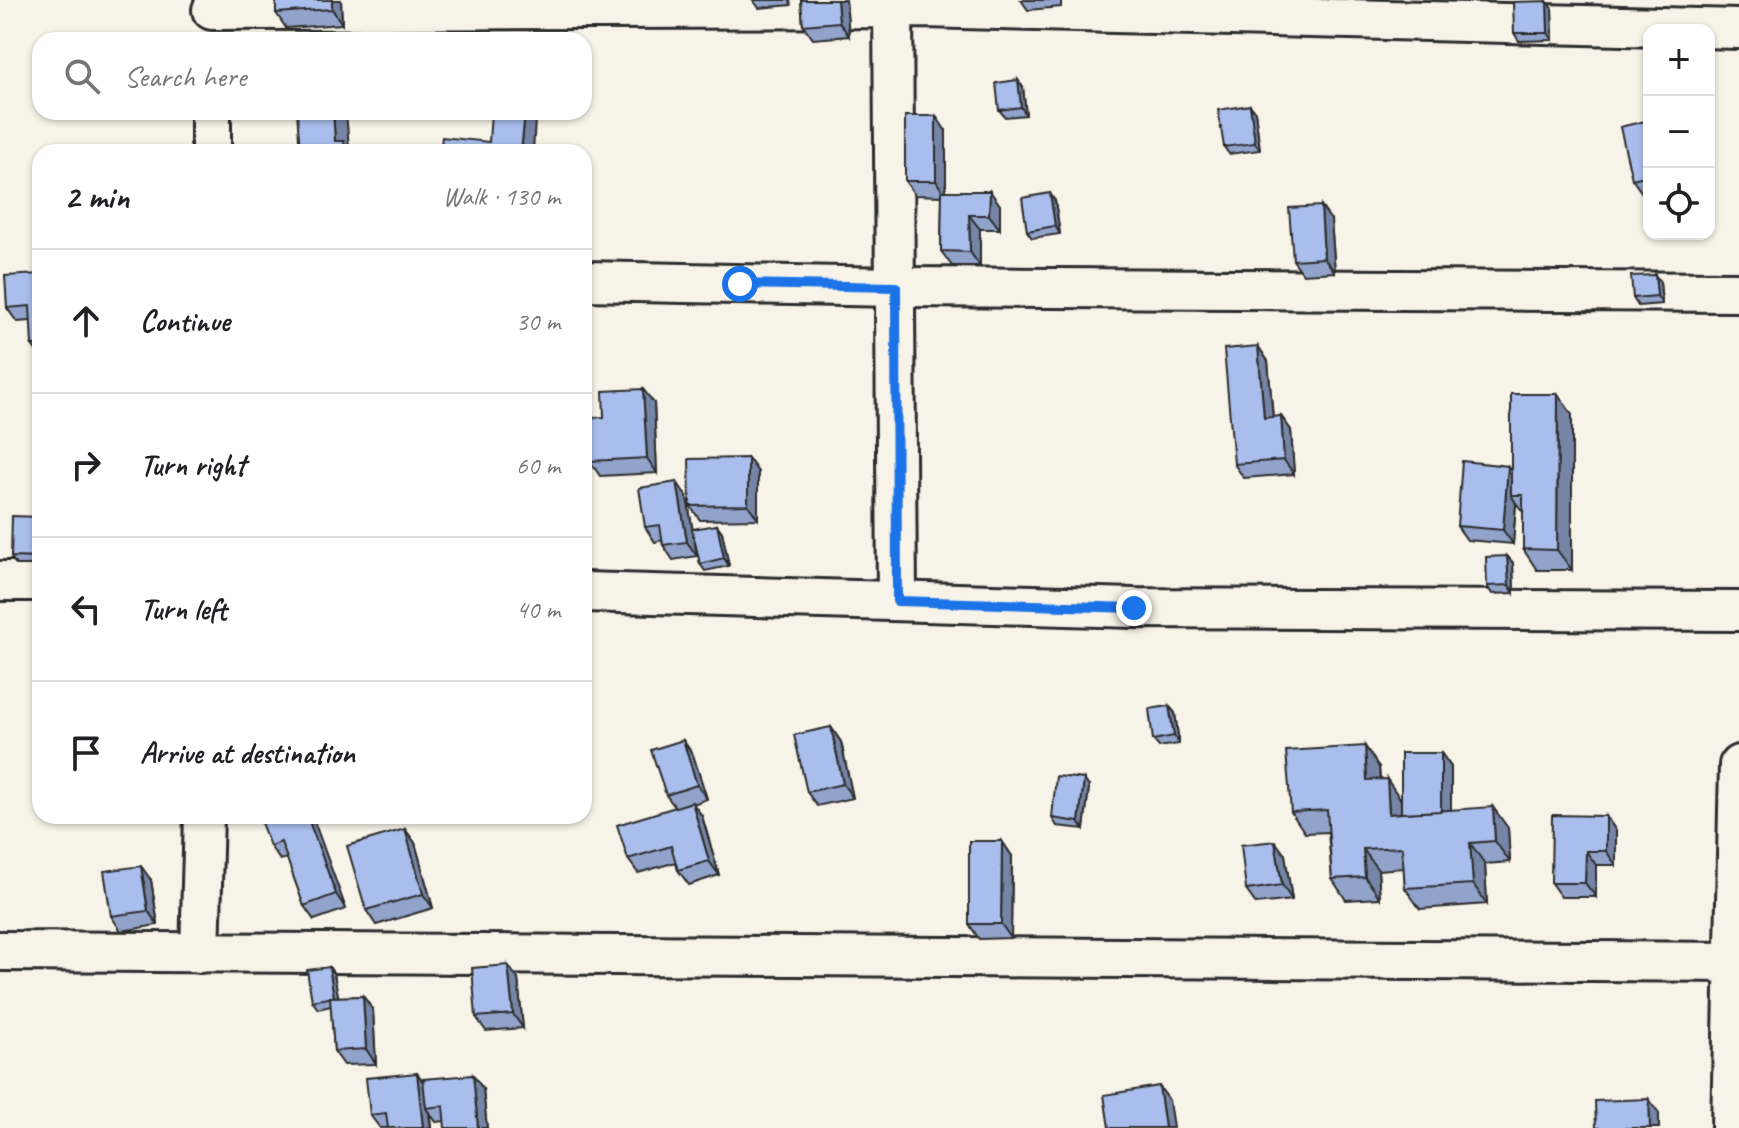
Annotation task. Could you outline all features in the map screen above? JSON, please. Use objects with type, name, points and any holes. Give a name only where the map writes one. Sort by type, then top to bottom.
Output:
[{"type":"street","points":[[212,17],[893,4],[1739,29]]},
{"type":"street","points":[[893,4],[897,601]]},
{"type":"street","points":[[211,120],[211,144]]},
{"type":"street","points":[[592,281],[896,287],[1739,292]]},
{"type":"street","points":[[0,581],[32,581]]},
{"type":"street","points":[[592,592],[1150,608],[1739,611]]},
{"type":"street","points":[[1731,1128],[1739,765]]},
{"type":"street","points":[[200,953],[204,824]]},
{"type":"street","points":[[0,951],[1737,962]]},
{"type":"building","points":[[276,0],[332,0],[332,9],[276,13]]},
{"type":"building","points":[[801,0],[837,0],[839,22],[803,25]]},
{"type":"building","points":[[1547,1],[1548,33],[1514,33],[1513,2]]},
{"type":"building","points":[[1018,80],[1021,107],[999,110],[996,83]]},
{"type":"building","points":[[1250,105],[1255,143],[1224,147],[1218,110]]},
{"type":"building","points":[[905,116],[936,116],[936,181],[905,181]]},
{"type":"building","points":[[298,120],[334,120],[335,141],[344,141],[344,144],[299,144]]},
{"type":"building","points":[[490,120],[524,120],[522,144],[441,144],[442,137],[489,142]]},
{"type":"building","points":[[1643,121],[1643,176],[1632,179],[1620,127]]},
{"type":"building","points":[[942,191],[990,191],[989,215],[969,215],[970,252],[941,251]]},
{"type":"building","points":[[1050,193],[1055,226],[1027,231],[1022,198]]},
{"type":"building","points":[[1321,206],[1324,258],[1293,260],[1289,208]]},
{"type":"building","points":[[32,274],[32,345],[30,306],[7,308],[5,276]]},
{"type":"building","points":[[1655,275],[1657,296],[1633,298],[1631,276]]},
{"type":"building","points":[[1258,346],[1264,418],[1281,416],[1284,460],[1234,464],[1224,349]]},
{"type":"building","points":[[643,389],[647,458],[592,461],[592,418],[604,417],[603,391]]},
{"type":"building","points":[[1511,394],[1558,394],[1557,550],[1523,549],[1523,495],[1511,495]]},
{"type":"building","points":[[748,458],[748,505],[690,506],[689,459]]},
{"type":"building","points":[[1462,461],[1508,466],[1503,530],[1457,526]]},
{"type":"building","points":[[677,482],[687,542],[663,545],[660,525],[645,527],[639,488]]},
{"type":"building","points":[[12,516],[32,517],[32,558],[11,557]]},
{"type":"building","points":[[717,525],[724,558],[700,564],[692,529]]},
{"type":"building","points":[[1507,556],[1509,585],[1487,586],[1486,557]]},
{"type":"building","points":[[1169,706],[1174,736],[1153,740],[1149,709]]},
{"type":"building","points":[[831,727],[843,784],[807,792],[794,735]]},
{"type":"building","points":[[683,740],[697,785],[666,795],[651,750]]},
{"type":"building","points":[[1365,746],[1367,780],[1387,779],[1389,814],[1493,807],[1495,841],[1470,843],[1473,884],[1405,888],[1402,847],[1363,849],[1365,877],[1332,879],[1327,810],[1291,812],[1286,751]]},
{"type":"building","points":[[1401,753],[1441,753],[1441,811],[1401,813]]},
{"type":"building","points":[[1056,776],[1084,779],[1079,822],[1052,818]]},
{"type":"building","points":[[692,802],[709,861],[678,870],[671,846],[628,859],[617,825]]},
{"type":"building","points":[[1552,815],[1606,816],[1606,851],[1586,851],[1585,883],[1551,883]]},
{"type":"building","points":[[262,824],[310,824],[336,894],[304,906],[281,842],[270,846]]},
{"type":"building","points":[[405,829],[423,894],[366,910],[347,846]]},
{"type":"building","points":[[969,841],[1002,841],[1001,924],[969,924]]},
{"type":"building","points":[[1275,841],[1282,885],[1246,890],[1241,845]]},
{"type":"building","points":[[141,866],[148,911],[111,916],[104,871]]},
{"type":"building","points":[[508,965],[513,1014],[476,1017],[472,968]]},
{"type":"building","points":[[329,967],[334,997],[312,1001],[307,970]]},
{"type":"building","points":[[363,996],[366,1049],[334,1051],[330,997]]},
{"type":"building","points":[[417,1073],[423,1128],[388,1128],[386,1113],[370,1115],[366,1078]]},
{"type":"building","points":[[473,1075],[478,1128],[445,1128],[443,1106],[426,1108],[423,1079]]},
{"type":"building","points":[[1159,1086],[1165,1128],[1109,1128],[1104,1095]]},
{"type":"building","points":[[1649,1099],[1650,1128],[1596,1128],[1595,1101]]},
{"type":"route","points":[[740,284],[896,287],[897,601],[1134,608]]}]
